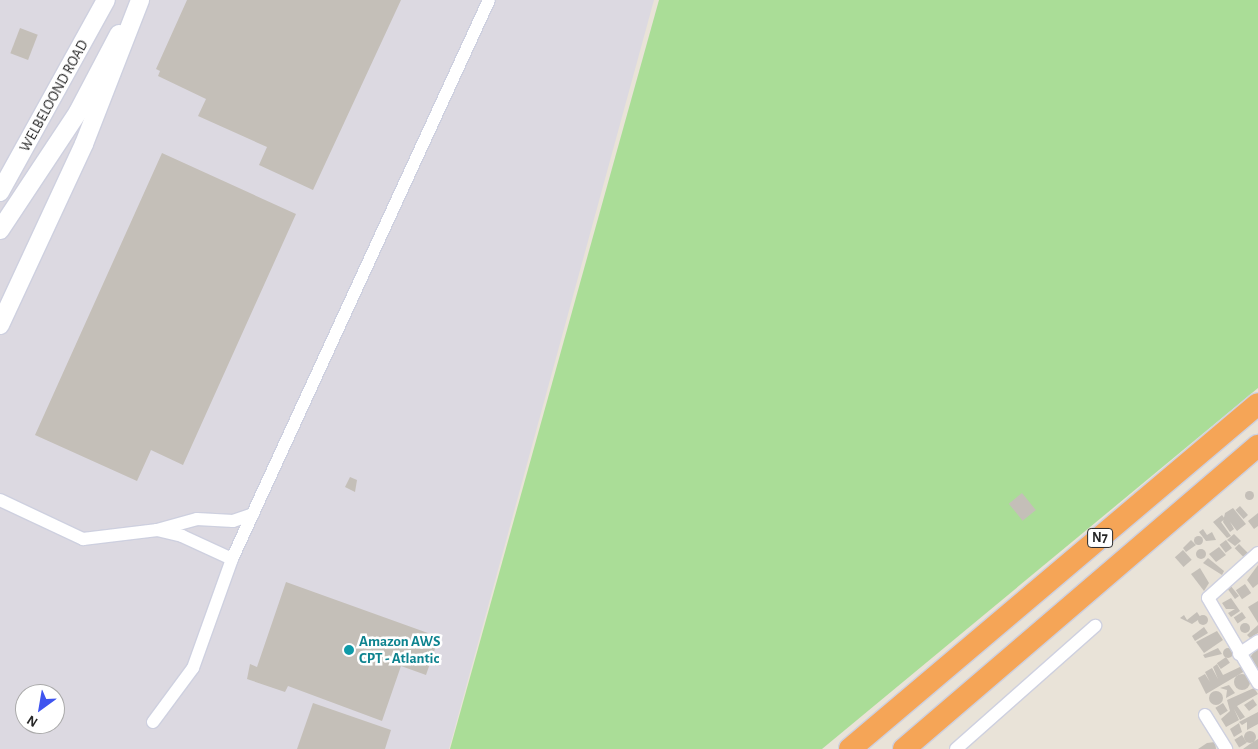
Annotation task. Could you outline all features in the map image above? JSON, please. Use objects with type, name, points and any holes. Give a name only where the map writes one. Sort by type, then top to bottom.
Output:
[{"type":"highway","name":"N7","points":[[850,749],[1258,404]]},
{"type":"highway","name":"N7","points":[[904,749],[1258,446]]},
{"type":"highway","points":[[835,749],[926,673],[942,672]]},
{"type":"main road","name":"WELBELOOND ROAD","points":[[0,192],[106,0]]},
{"type":"main road","points":[[0,230],[78,112],[138,0]]},
{"type":"main road","points":[[0,325],[84,144],[138,0]]},
{"type":"street","points":[[153,722],[193,668],[232,558],[489,0]]},
{"type":"street","points":[[0,500],[83,539],[157,530],[197,519],[227,521],[253,514]]},
{"type":"street","points":[[157,530],[182,536],[232,558]]},
{"type":"street","points":[[1258,553],[1208,598],[1239,654],[1258,683]]},
{"type":"street","points":[[956,749],[1095,626]]},
{"type":"street","points":[[1239,654],[1258,641]]},
{"type":"street","points":[[1205,715],[1226,749]]},
{"type":"shaded area","points":[[0,0],[654,0],[449,749],[0,749]]},
{"type":"green space","points":[[659,0],[1258,0],[1258,388],[822,749],[450,749]]},
{"type":"building","points":[[187,0],[401,0],[313,190],[259,165],[267,147],[198,116],[206,99],[158,76],[160,71],[156,69]]},
{"type":"building","points":[[20,28],[38,35],[28,60],[10,53]]},
{"type":"building","points":[[162,153],[296,214],[183,465],[151,450],[137,481],[35,435]]},
{"type":"building","points":[[350,477],[357,480],[355,492],[345,487]]},
{"type":"building","points":[[1249,490],[1254,495],[1249,500],[1244,495]]},
{"type":"building","points":[[1022,493],[1036,510],[1023,521],[1009,504]]},
{"type":"building","points":[[1240,506],[1248,515],[1244,519],[1236,510]]},
{"type":"building","points":[[1233,508],[1246,524],[1237,531],[1230,522],[1234,529],[1230,532],[1223,522],[1225,513]]},
{"type":"building","points":[[1258,513],[1258,526],[1254,529],[1248,521]]},
{"type":"building","points":[[1222,515],[1225,519],[1221,522],[1231,536],[1227,538],[1213,522]]},
{"type":"building","points":[[1203,529],[1207,535],[1212,532],[1216,540],[1206,541],[1199,532]]},
{"type":"building","points":[[1234,534],[1241,541],[1235,546],[1227,540]]},
{"type":"building","points":[[1198,536],[1202,540],[1198,544],[1194,540]]},
{"type":"building","points":[[1191,540],[1196,545],[1186,552],[1183,548]]},
{"type":"building","points":[[1226,540],[1232,548],[1226,553],[1220,545]]},
{"type":"building","points":[[1239,544],[1249,554],[1245,558],[1235,548]]},
{"type":"building","points":[[1219,547],[1226,555],[1216,562],[1209,554]]},
{"type":"building","points":[[1199,549],[1203,549],[1206,554],[1205,558],[1199,559],[1196,556],[1196,552]]},
{"type":"building","points":[[1183,550],[1192,560],[1184,567],[1175,557]]},
{"type":"building","points":[[1208,558],[1224,571],[1222,575],[1203,563]]},
{"type":"building","points":[[1258,565],[1258,584],[1253,588],[1247,580]]},
{"type":"building","points":[[1200,568],[1209,583],[1204,591],[1191,574]]},
{"type":"building","name":"Amazon AWS CPT - Atlantic","points":[[286,582],[439,637],[426,675],[401,666],[382,721],[288,686],[285,692],[247,679],[250,664],[257,667]]},
{"type":"building","points":[[1245,584],[1251,593],[1242,599],[1236,590]]},
{"type":"building","points":[[1230,585],[1239,596],[1235,599],[1227,588]]},
{"type":"building","points":[[1231,598],[1240,611],[1231,617],[1228,613],[1235,609],[1226,609],[1222,603]]},
{"type":"building","points":[[1258,601],[1258,623],[1248,607]]},
{"type":"building","points":[[1197,612],[1201,618],[1192,624],[1180,618],[1184,615],[1187,620]]},
{"type":"building","points":[[1242,612],[1246,618],[1238,623],[1234,618]]},
{"type":"building","points":[[1201,615],[1205,615],[1208,620],[1205,625],[1201,625],[1198,622],[1198,618]]},
{"type":"building","points":[[1245,623],[1250,628],[1245,633],[1240,628]]},
{"type":"building","points":[[1258,625],[1258,633],[1250,638],[1247,635]]},
{"type":"building","points":[[1204,627],[1208,633],[1195,641],[1192,636]]},
{"type":"building","points":[[1217,631],[1223,640],[1204,653],[1196,642]]},
{"type":"building","points":[[1258,646],[1258,669],[1256,670],[1249,659]]},
{"type":"building","points":[[1218,648],[1222,654],[1205,658],[1203,655]]},
{"type":"building","points":[[1228,648],[1233,653],[1228,658],[1223,653]]},
{"type":"building","points":[[1226,657],[1230,663],[1221,669],[1217,663]]},
{"type":"building","points":[[1217,664],[1223,675],[1242,666],[1245,671],[1206,694],[1198,678],[1205,674],[1210,682],[1205,672],[1212,668],[1218,679],[1213,667]]},
{"type":"building","points":[[1242,674],[1248,676],[1250,682],[1248,688],[1242,690],[1236,688],[1234,682],[1236,676]]},
{"type":"building","points":[[1229,685],[1235,693],[1226,698],[1227,690],[1220,688]]},
{"type":"building","points":[[1254,688],[1258,694],[1237,706],[1245,717],[1240,720],[1234,709],[1239,720],[1226,727],[1221,719],[1230,711],[1227,700]]},
{"type":"building","points":[[1216,691],[1221,693],[1223,698],[1221,703],[1216,705],[1211,703],[1209,698],[1211,693]]},
{"type":"building","points":[[1253,699],[1257,705],[1249,711],[1244,705]]},
{"type":"building","points":[[313,703],[391,730],[385,749],[297,749]]},
{"type":"building","points":[[1223,703],[1228,711],[1220,715],[1215,708]]},
{"type":"building","points":[[1258,712],[1258,724],[1247,730],[1247,722],[1242,725],[1239,722]]},
{"type":"building","points":[[1239,723],[1242,732],[1234,737],[1230,729]]},
{"type":"building","points":[[1250,731],[1256,737],[1250,743],[1244,737]]},
{"type":"building","points":[[1242,735],[1247,743],[1239,747],[1234,740]]},
{"type":"building","points":[[1258,739],[1258,749],[1243,749],[1250,744]]},
{"type":"building","points":[[1215,742],[1216,749],[1198,749],[1207,743]]},
{"type":"place","name":"Amazon AWS CPT - Atlantic","points":[[349,650]]}]
